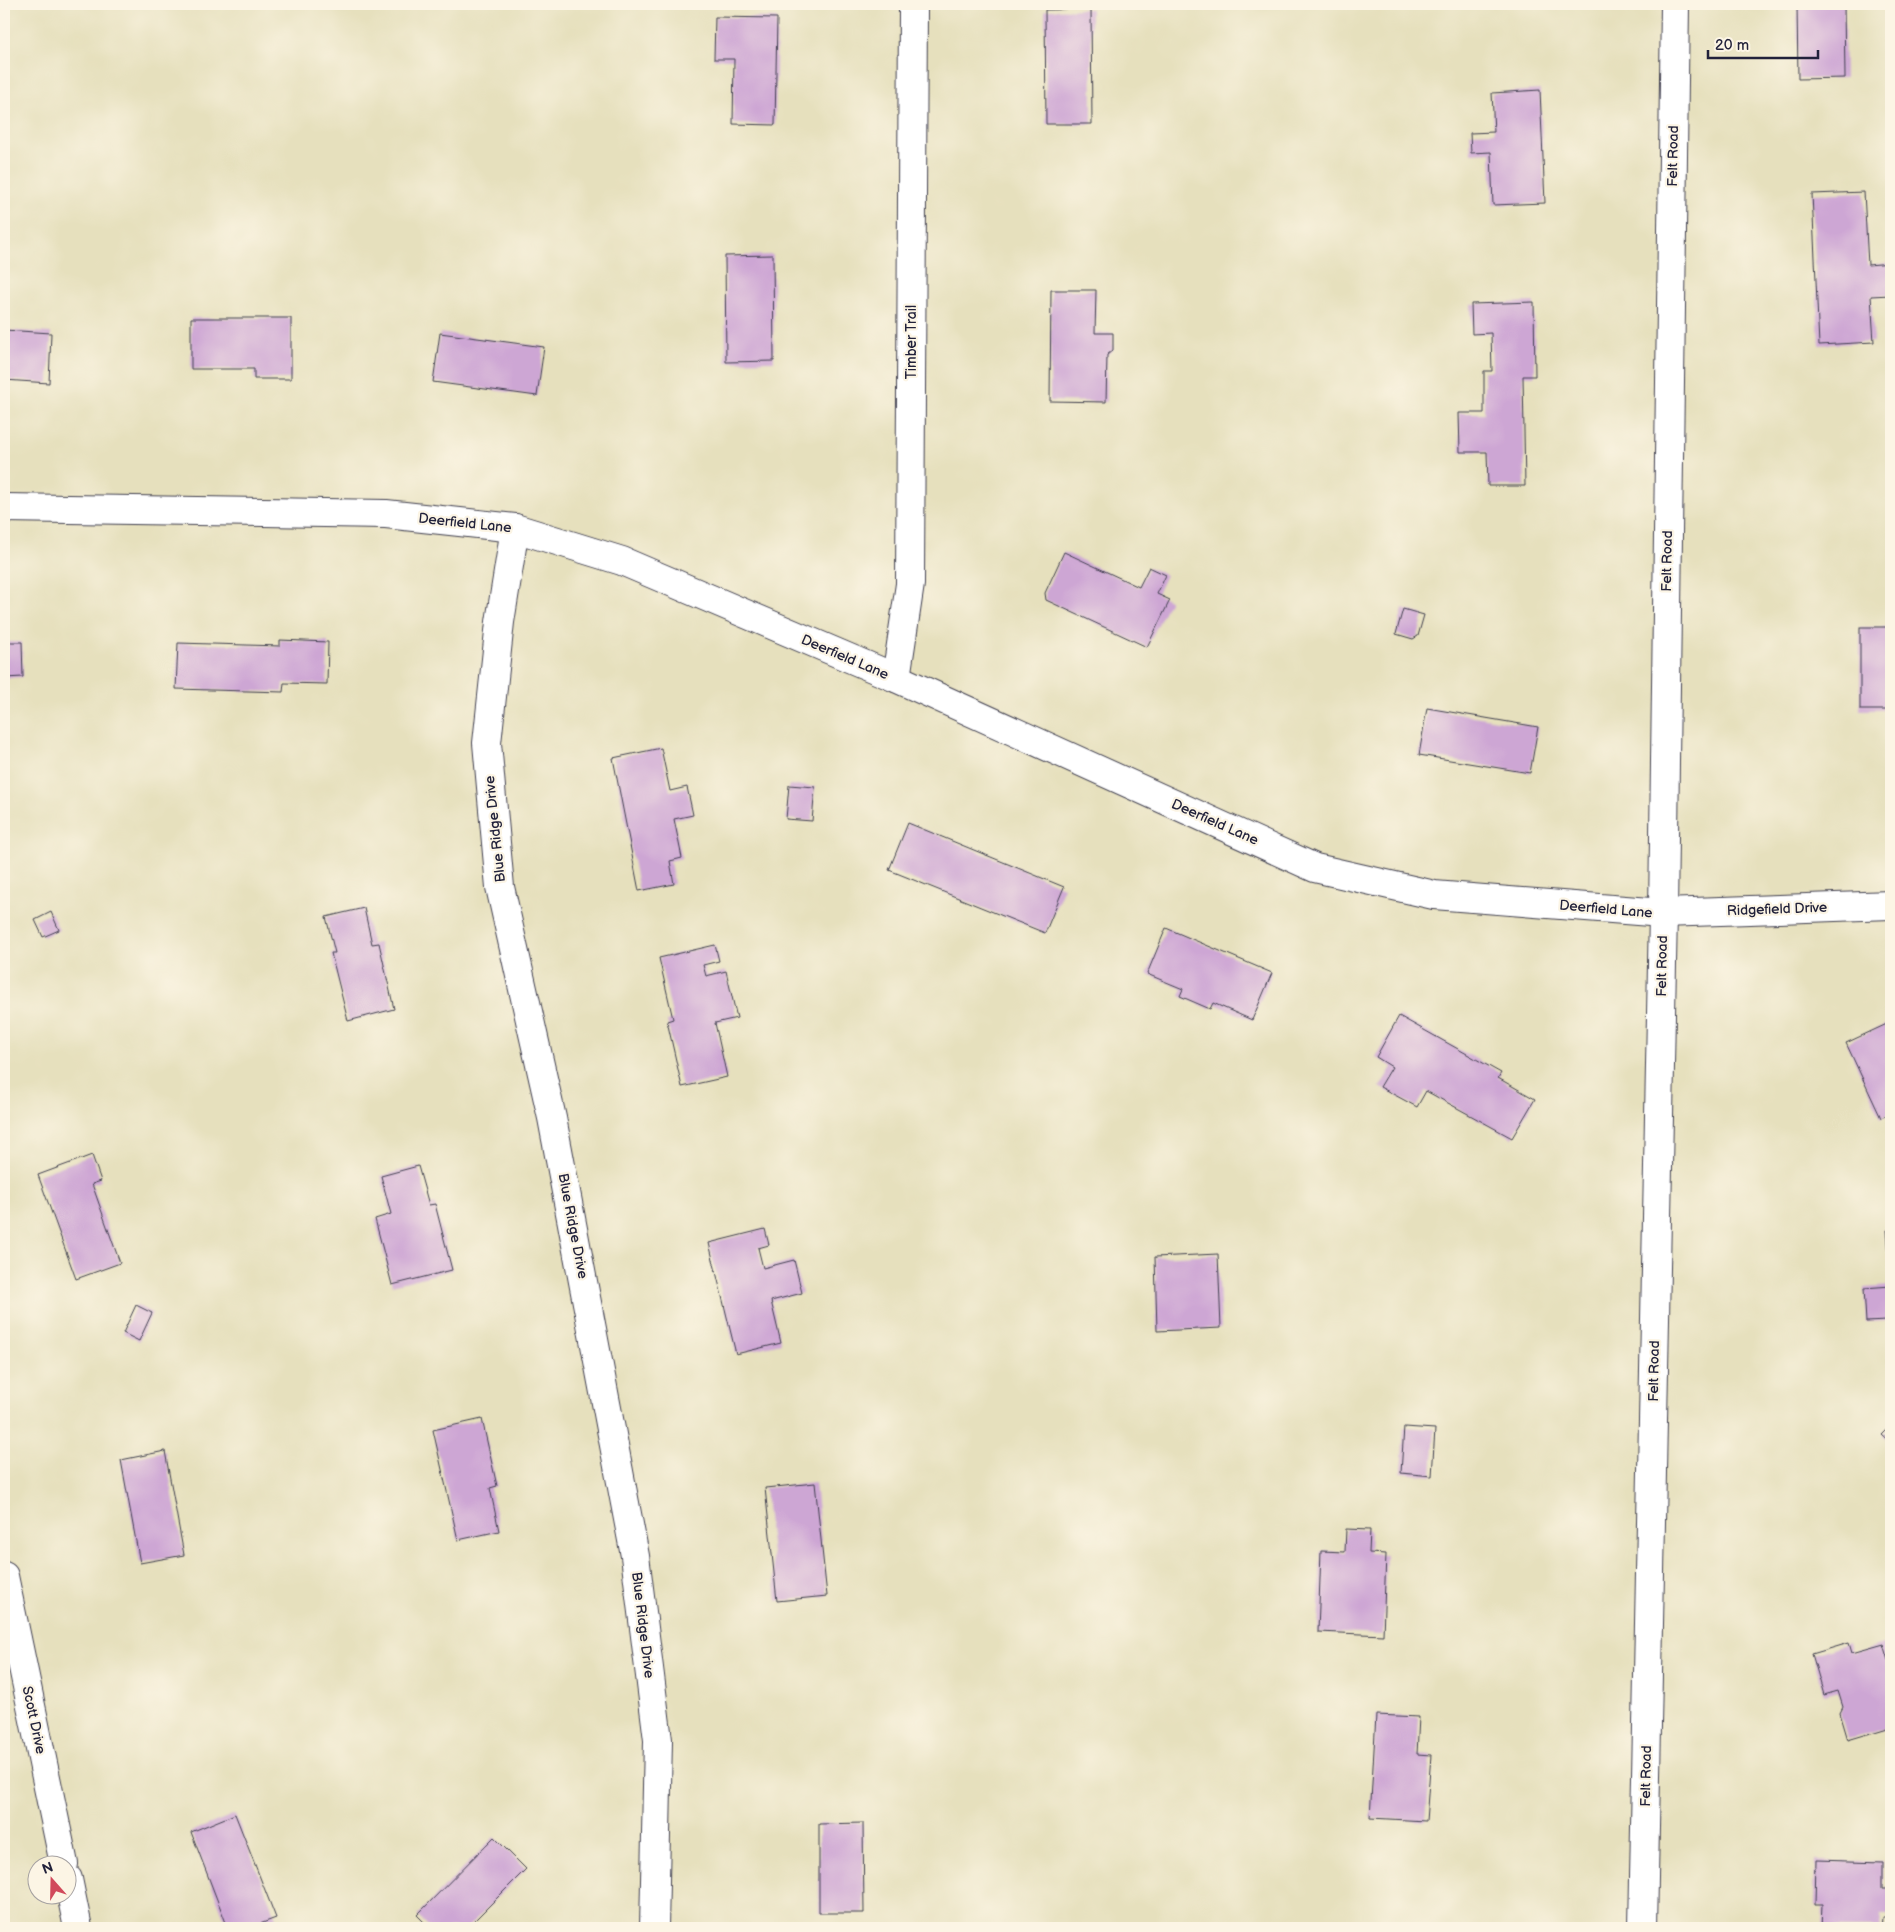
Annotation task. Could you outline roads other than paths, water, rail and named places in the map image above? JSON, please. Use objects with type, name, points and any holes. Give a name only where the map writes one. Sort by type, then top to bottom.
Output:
[{"type":"street","name":"Timber Trail","points":[[896,678],[910,584],[912,4]]},
{"type":"street","name":"Felt Road","points":[[1643,1928],[1663,913],[1675,4]]},
{"type":"street","name":"Deerfield Lane","points":[[4,508],[386,514],[514,528],[622,561],[896,678],[1315,868],[1434,895],[1663,913]]},
{"type":"street","name":"Blue Ridge Drive","points":[[514,528],[500,622],[487,743],[500,887],[552,1118],[635,1556],[658,1740],[654,1928]]},
{"type":"street","name":"Ridgefield Drive","points":[[1663,913],[1891,904]]},
{"type":"street","name":"Scott Drive","points":[[4,1576],[62,1854]]},
{"type":"street","points":[[73,1904],[78,1928]]}]
